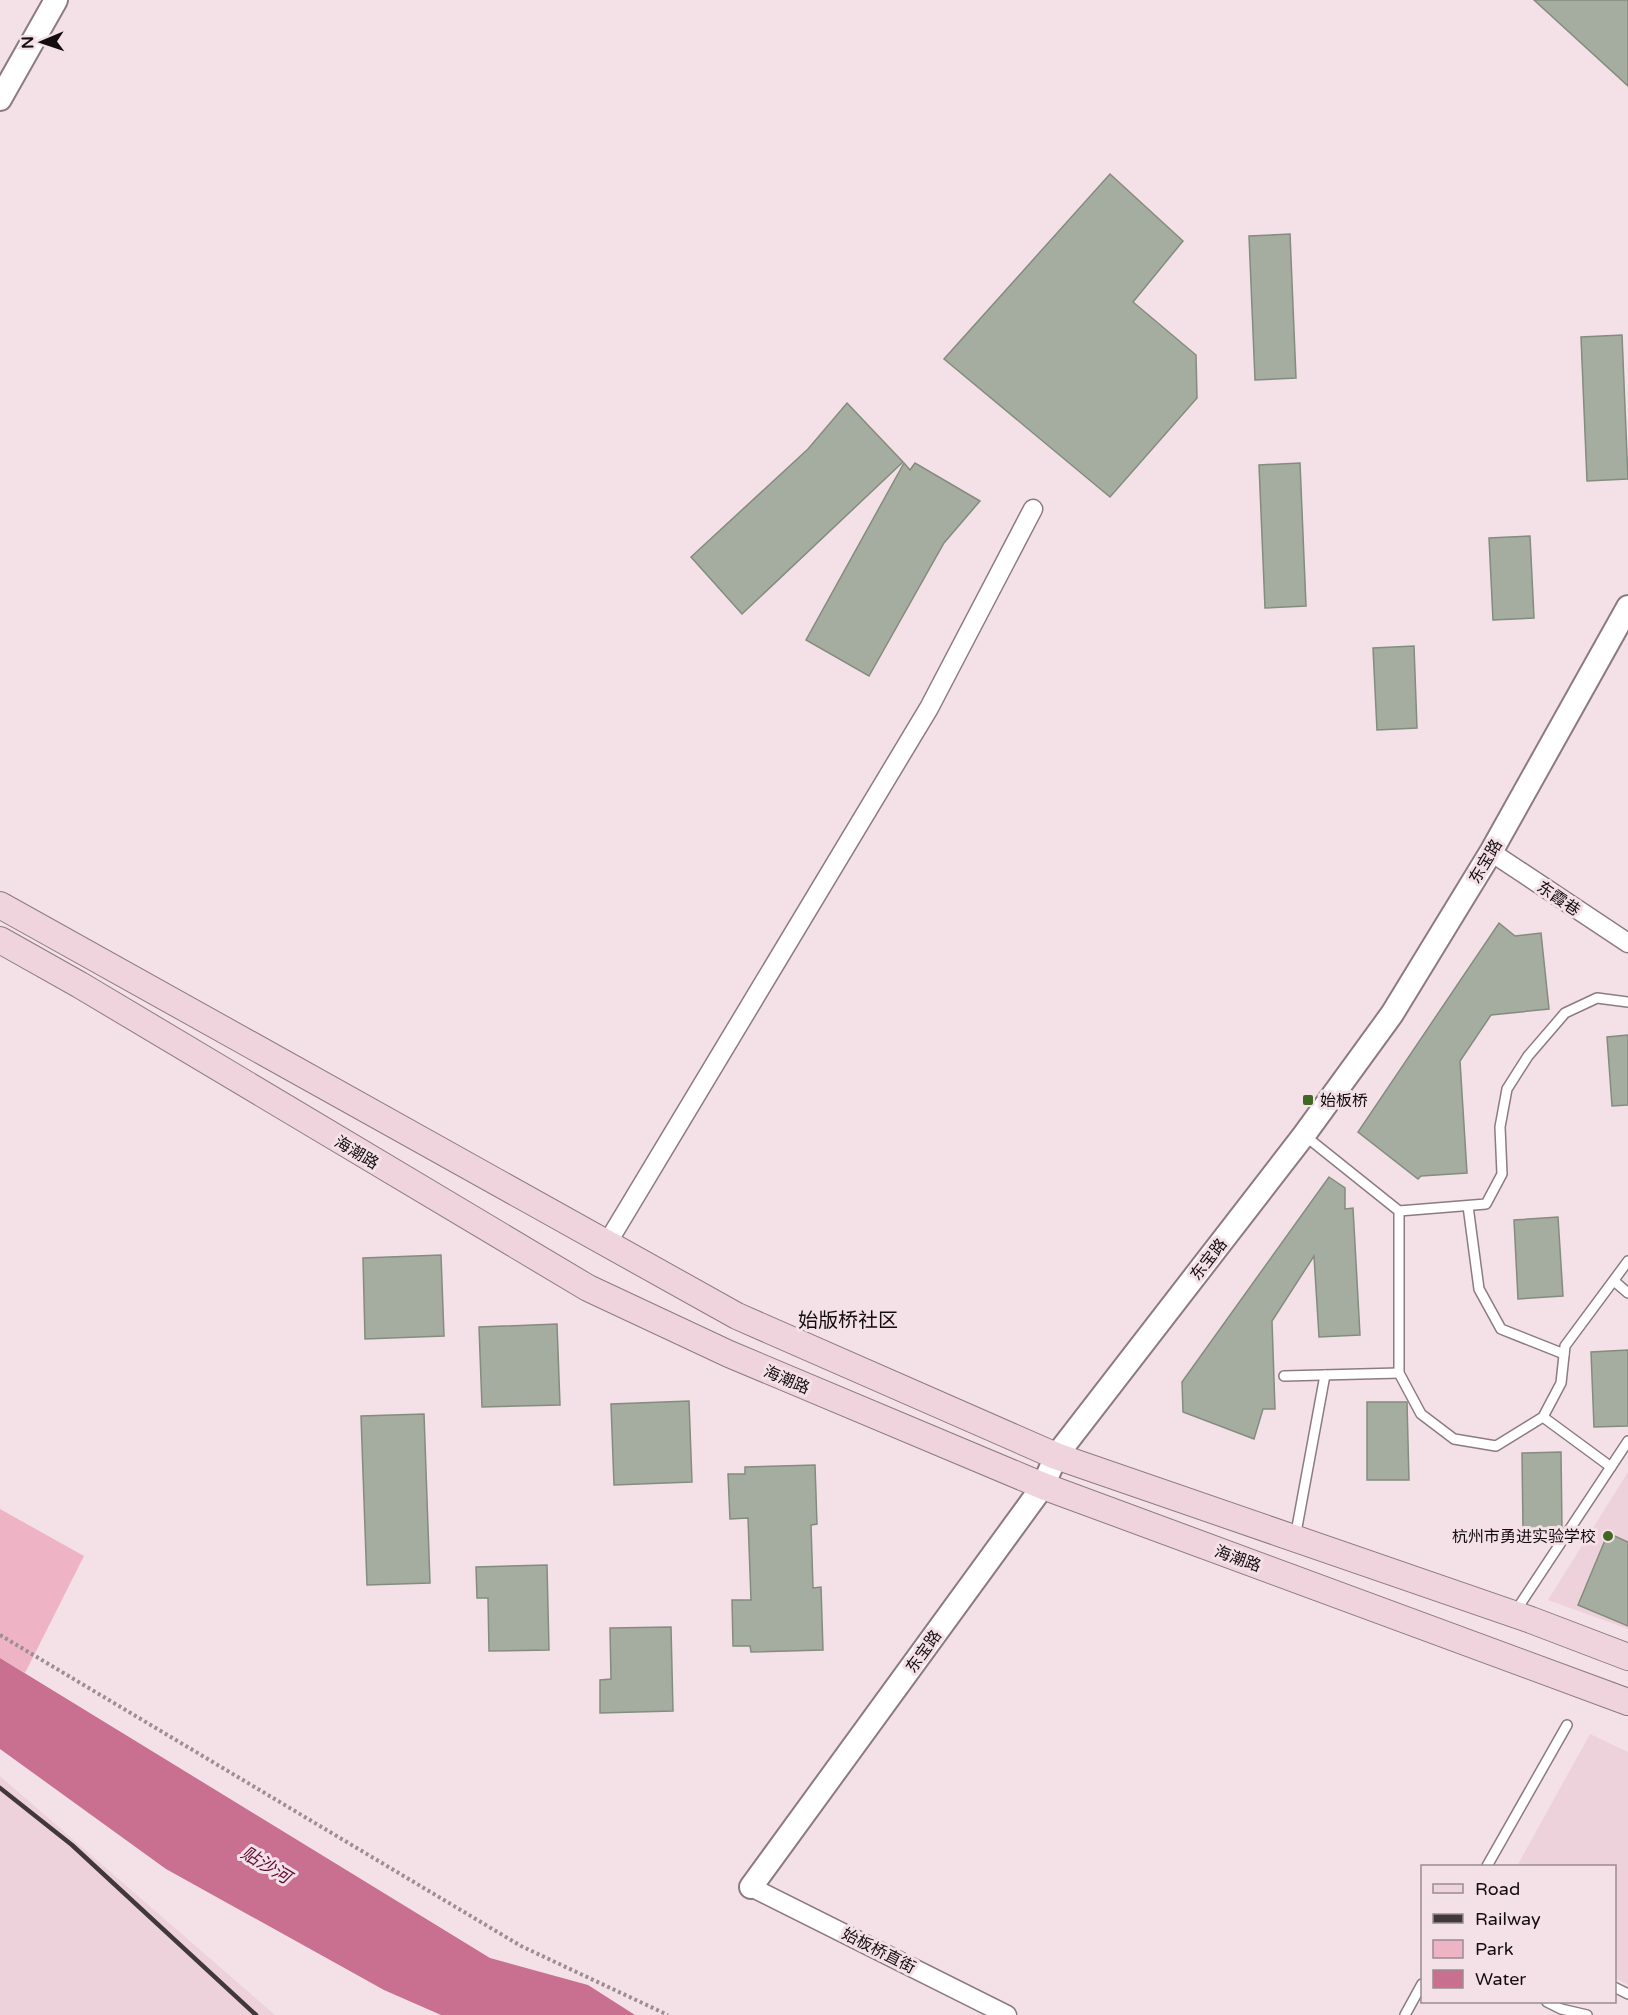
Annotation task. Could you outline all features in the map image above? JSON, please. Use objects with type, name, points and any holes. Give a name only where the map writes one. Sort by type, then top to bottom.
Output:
[{"type":"main road","points":[[0,905],[737,1316],[1056,1456],[1514,1614],[1628,1657]]},
{"type":"main road","name":"海潮路","points":[[0,940],[80,985],[588,1288],[729,1354],[1043,1486],[1628,1702]]},
{"type":"street","points":[[0,99],[56,0]]},
{"type":"street","points":[[606,1245],[929,708],[1033,509]]},
{"type":"street","name":"东宝路","points":[[751,1887],[1043,1486],[1056,1456],[1304,1135],[1392,1014],[1491,852],[1628,606]]},
{"type":"street","name":"东霞巷","points":[[1491,852],[1628,943]]},
{"type":"street","name":"始板桥直街","points":[[751,1887],[1007,2015]]},
{"type":"lane","points":[[1304,1135],[1399,1211],[1486,1203],[1502,1174],[1500,1127],[1507,1089],[1528,1056],[1565,1013],[1597,998],[1628,1002]]},
{"type":"lane","points":[[1468,1206],[1479,1289],[1501,1329],[1564,1354]]},
{"type":"lane","points":[[1399,1211],[1399,1373],[1421,1414],[1454,1439],[1496,1446],[1543,1417],[1561,1383],[1565,1346],[1628,1261]]},
{"type":"lane","points":[[1614,1281],[1628,1293]]},
{"type":"lane","points":[[1284,1376],[1399,1373]]},
{"type":"lane","points":[[1294,1538],[1325,1375]]},
{"type":"lane","points":[[1543,1417],[1611,1467]]},
{"type":"lane","points":[[1514,1614],[1628,1441]]},
{"type":"lane","points":[[1488,1865],[1567,1725]]},
{"type":"lane","points":[[1405,2015],[1421,1986]]},
{"type":"lane","points":[[1550,2003],[1561,2009],[1587,2015]]},
{"type":"path","points":[[0,1635],[521,1946],[668,2015]]},
{"type":"shaded area","name":"杭州市勇进实验学校","points":[[1628,1472],[1628,1629],[1548,1600]]},
{"type":"shaded area","points":[[1590,1734],[1628,1752],[1628,1985],[1616,1979],[1616,1865],[1518,1865]]},
{"type":"shaded area","points":[[0,1776],[275,2015],[0,2015]]},
{"type":"green space","points":[[0,1509],[84,1556],[25,1673],[0,1658]]},
{"type":"water","name":"贴沙河","points":[[0,1658],[490,1958],[588,1985],[635,2015],[441,2015],[384,1990],[166,1869],[0,1749]]},
{"type":"building","points":[[1534,0],[1628,0],[1628,86]]},
{"type":"building","points":[[1110,174],[1183,241],[1133,302],[1196,355],[1197,398],[1110,497],[944,359]]},
{"type":"building","points":[[1290,234],[1296,378],[1255,380],[1249,236]]},
{"type":"building","points":[[1622,335],[1628,479],[1587,481],[1581,337]]},
{"type":"building","points":[[847,403],[903,462],[742,614],[691,557],[808,449]]},
{"type":"building","points":[[904,463],[910,470],[915,463],[980,501],[944,543],[869,676],[806,640]]},
{"type":"building","points":[[1300,463],[1306,606],[1265,608],[1259,465]]},
{"type":"building","points":[[1530,536],[1534,618],[1493,620],[1489,538]]},
{"type":"building","points":[[1414,646],[1417,728],[1377,730],[1373,648]]},
{"type":"building","points":[[1499,923],[1515,936],[1541,933],[1549,1009],[1491,1015],[1460,1061],[1467,1173],[1421,1176],[1418,1179],[1358,1132]]},
{"type":"building","points":[[1628,1035],[1628,1105],[1612,1106],[1607,1037]]},
{"type":"building","points":[[1329,1177],[1345,1188],[1345,1209],[1353,1208],[1360,1335],[1319,1337],[1314,1256],[1272,1321],[1275,1409],[1263,1409],[1254,1439],[1183,1412],[1182,1382]]},
{"type":"building","points":[[1558,1217],[1563,1296],[1518,1299],[1514,1220]]},
{"type":"building","points":[[441,1255],[444,1336],[365,1339],[363,1258]]},
{"type":"building","points":[[557,1324],[560,1405],[482,1407],[479,1327]]},
{"type":"building","points":[[1628,1350],[1628,1426],[1594,1427],[1591,1352]]},
{"type":"building","points":[[689,1401],[692,1482],[614,1485],[611,1404]]},
{"type":"building","points":[[1367,1402],[1407,1402],[1409,1480],[1367,1480]]},
{"type":"building","points":[[424,1414],[430,1583],[367,1585],[361,1416]]},
{"type":"building","points":[[1561,1452],[1562,1528],[1523,1530],[1522,1453]]},
{"type":"building","points":[[815,1465],[817,1524],[811,1525],[813,1588],[821,1587],[823,1650],[751,1652],[750,1646],[733,1646],[732,1600],[751,1600],[748,1518],[730,1519],[728,1474],[745,1474],[745,1467]]},
{"type":"building","points":[[1608,1533],[1628,1542],[1628,1626],[1578,1605]]},
{"type":"building","points":[[547,1565],[549,1650],[489,1651],[488,1598],[477,1598],[476,1567]]},
{"type":"building","points":[[671,1627],[673,1711],[600,1713],[600,1680],[611,1679],[610,1628]]},
{"type":"railway","points":[[0,1788],[72,1845],[256,2015]]},
{"type":"place","name":"始板桥","points":[[1308,1100]]},
{"type":"place","name":"杭州市勇进实验学校","points":[[1608,1536]]},
{"type":"district","name":"始版桥社区","points":[[848,1320]]}]
